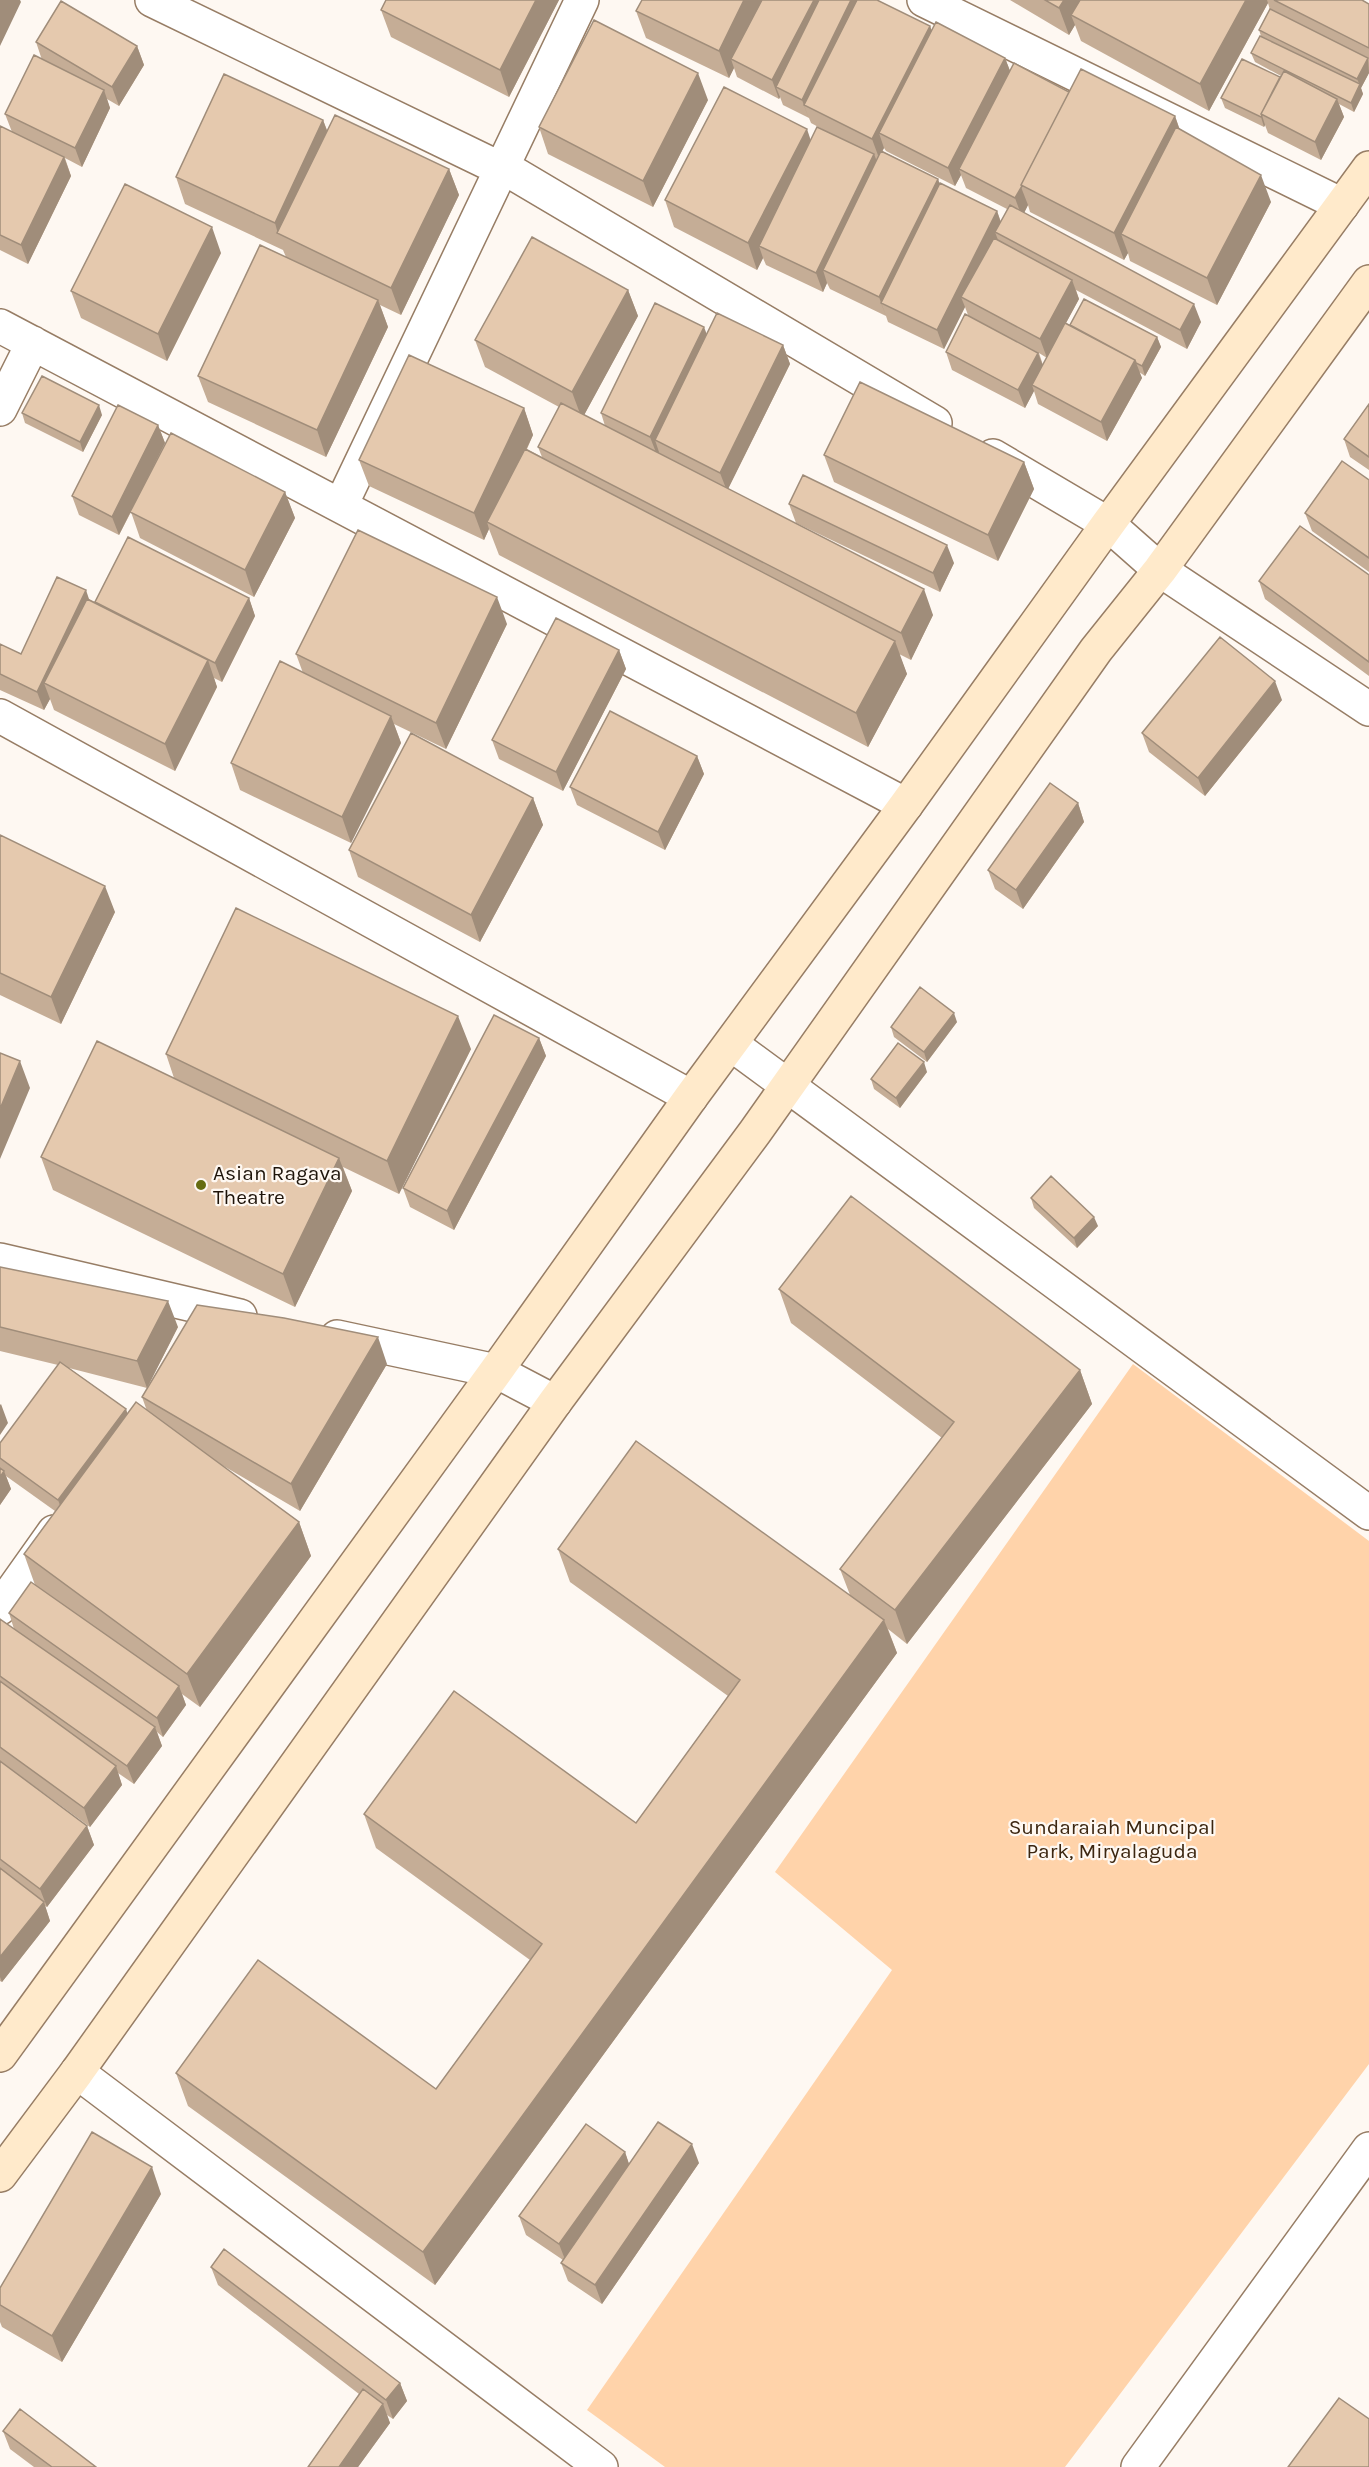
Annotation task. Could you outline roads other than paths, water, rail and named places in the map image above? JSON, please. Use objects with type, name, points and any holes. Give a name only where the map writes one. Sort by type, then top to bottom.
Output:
[{"type":"main road","points":[[0,2055],[496,1371],[691,1097],[1369,168]]},
{"type":"main road","points":[[0,2175],[77,2072],[555,1402],[787,1086],[1096,650],[1160,570],[1369,282]]},
{"type":"street","points":[[152,0],[501,169],[500,174]]},
{"type":"street","points":[[341,505],[582,0]]},
{"type":"street","points":[[924,0],[1342,205]]},
{"type":"street","points":[[500,174],[503,167],[1108,524],[1160,570],[1369,709]]},
{"type":"street","points":[[0,326],[906,805]]},
{"type":"street","points":[[0,409],[33,343]]},
{"type":"street","points":[[0,716],[691,1097]]},
{"type":"street","points":[[731,1044],[1369,1514]]},
{"type":"street","points":[[0,1260],[268,1322]]},
{"type":"street","points":[[191,1339],[212,1310]]},
{"type":"street","points":[[303,1330],[496,1371],[555,1402]]},
{"type":"street","points":[[0,1608],[68,1512]]},
{"type":"street","points":[[77,2072],[601,2467]]},
{"type":"street","points":[[1138,2467],[1369,2149]]},
{"type":"place","name":"Asian Ragava Theatre","points":[[201,1185]]},
{"type":"park label","name":"Sundaraiah Muncipal Park, Miryalaguda","points":[[1112,1839]]}]
